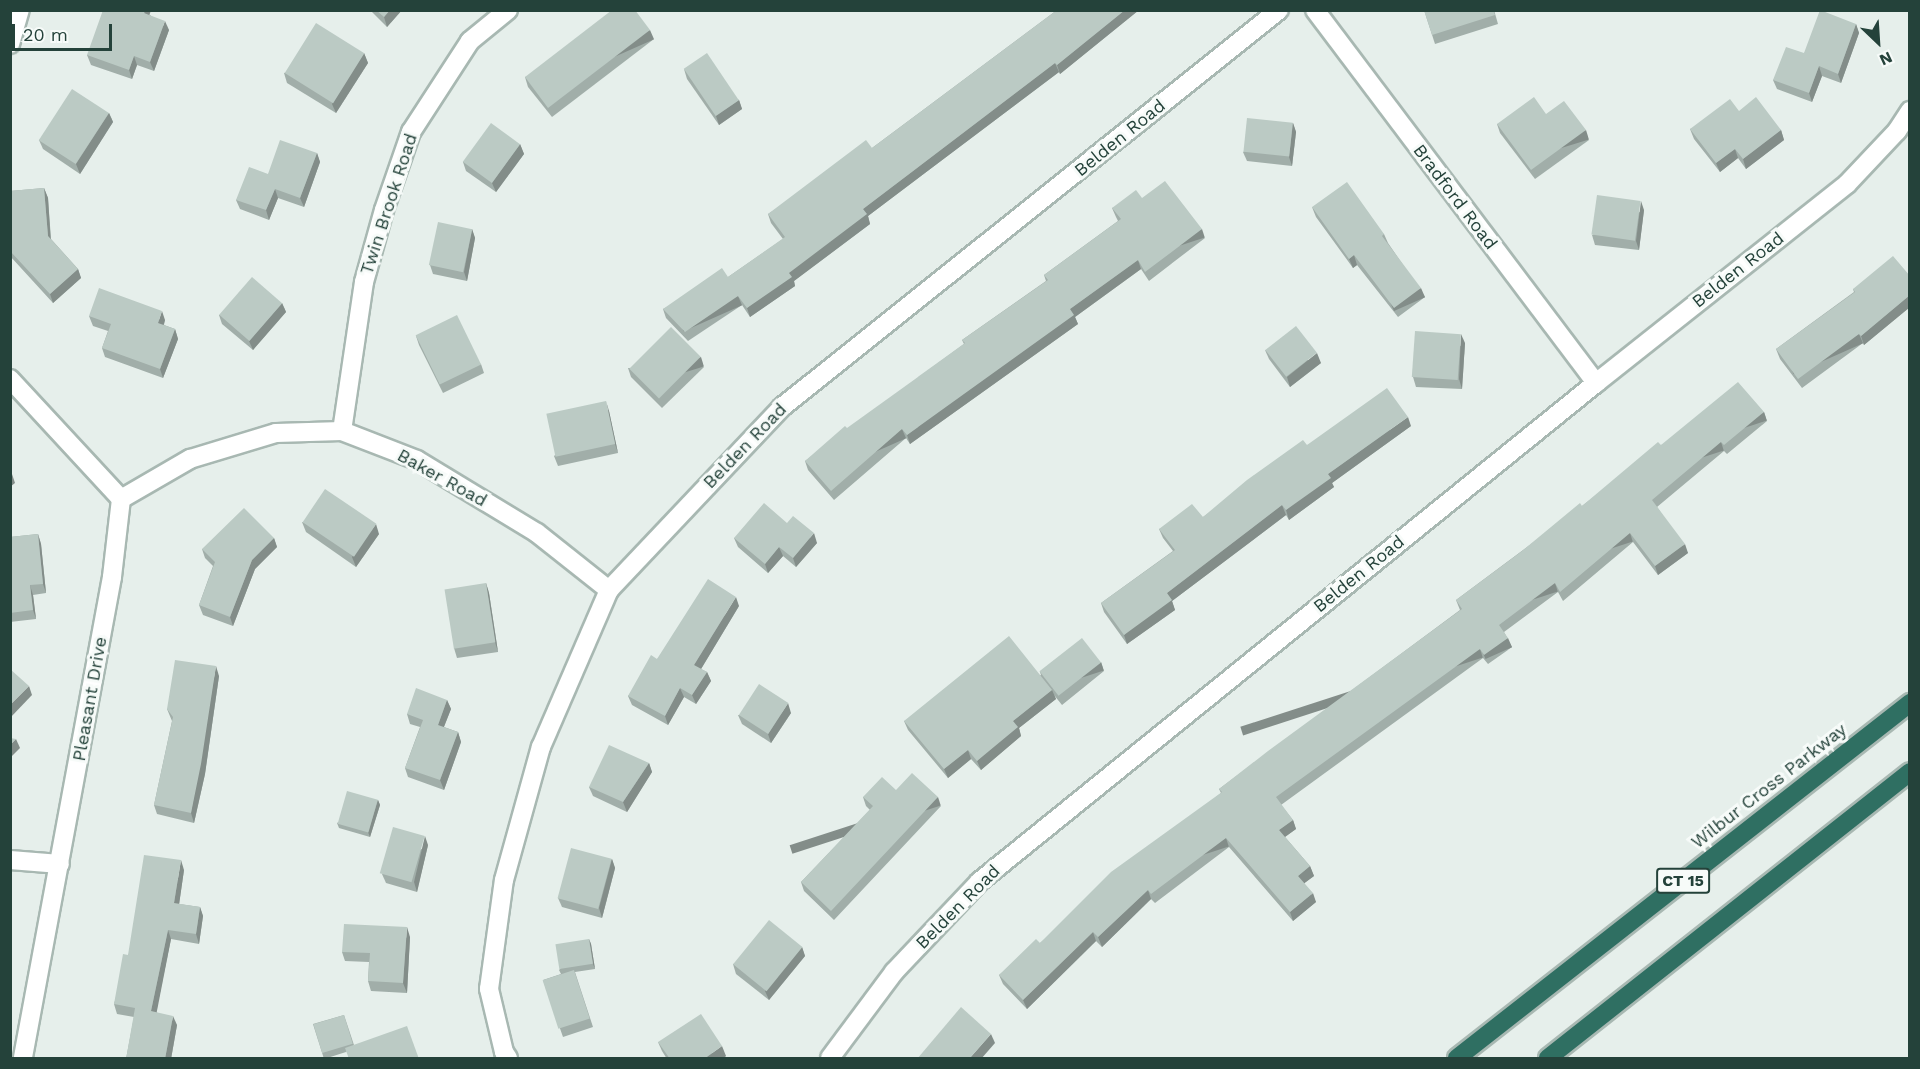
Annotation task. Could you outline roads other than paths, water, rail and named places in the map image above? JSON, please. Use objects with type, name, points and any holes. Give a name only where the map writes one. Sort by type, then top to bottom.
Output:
[{"type":"highway","name":"Wilbur Cross Parkway","points":[[1457,1059],[1910,703]]},
{"type":"highway","points":[[1548,1059],[1910,772]]},
{"type":"street","points":[[10,44],[21,10]]},
{"type":"street","name":"Twin Brook Road","points":[[342,431],[364,282],[384,210],[411,132],[470,41],[508,10]]},
{"type":"street","name":"Belden Road","points":[[508,1059],[504,1052],[489,989],[504,880],[541,747],[609,590],[782,407],[1279,10]]},
{"type":"street","name":"Bradford Road","points":[[1315,10],[1596,382]]},
{"type":"street","name":"Belden Road","points":[[830,1059],[894,972],[979,882],[1596,382],[1847,184],[1897,131],[1910,111]]},
{"type":"street","points":[[10,379],[121,499]]},
{"type":"street","name":"Baker Road","points":[[121,499],[190,459],[276,434],[342,431],[417,460],[537,533],[609,590]]},
{"type":"street","name":"Pleasant Drive","points":[[23,1059],[112,577],[121,499]]},
{"type":"street","points":[[10,860],[60,864]]}]
